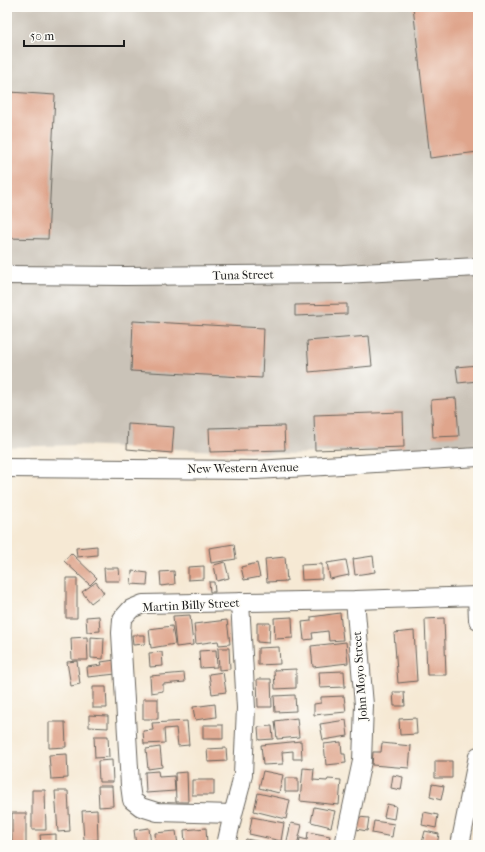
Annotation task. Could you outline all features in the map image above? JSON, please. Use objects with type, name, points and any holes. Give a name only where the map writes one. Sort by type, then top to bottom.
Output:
[{"type":"street","name":"Tuna Street","points":[[7,275],[126,276],[343,274],[478,267]]},
{"type":"street","name":"New Western Avenue","points":[[7,468],[256,470],[478,457]]},
{"type":"street","name":"Martin Billy Street","points":[[233,814],[157,812],[141,807],[132,800],[121,633],[122,619],[131,610],[143,604],[478,596]]},
{"type":"street","points":[[478,596],[478,620]]},
{"type":"street","name":"John Moyo Street","points":[[344,845],[362,761],[364,706],[355,600]]},
{"type":"street","points":[[226,845],[243,774],[246,708],[240,602]]},
{"type":"street","points":[[460,845],[478,756]]},
{"type":"shaded area","points":[[7,7],[478,7],[478,447],[292,454],[77,445],[7,447]]},
{"type":"building","points":[[413,7],[478,7],[478,152],[430,158]]},
{"type":"building","points":[[10,92],[55,95],[48,239],[7,238],[7,167]]},
{"type":"building","points":[[347,304],[347,314],[295,316],[295,305]]},
{"type":"building","points":[[133,321],[264,328],[262,378],[131,371]]},
{"type":"building","points":[[369,336],[372,366],[309,372],[307,341]]},
{"type":"building","points":[[478,365],[478,381],[458,383],[456,367]]},
{"type":"building","points":[[456,398],[459,436],[433,437],[431,400]]},
{"type":"building","points":[[403,412],[404,447],[315,450],[314,415]]},
{"type":"building","points":[[128,424],[174,427],[172,453],[127,449]]},
{"type":"building","points":[[284,426],[285,450],[210,452],[209,428]]},
{"type":"building","points":[[234,544],[236,559],[211,563],[209,548]]},
{"type":"building","points":[[97,546],[97,555],[77,557],[76,548]]},
{"type":"building","points":[[71,553],[97,578],[90,585],[64,561]]},
{"type":"building","points":[[373,556],[375,572],[355,575],[353,559]]},
{"type":"building","points":[[285,557],[287,581],[267,582],[265,559]]},
{"type":"building","points":[[346,560],[349,575],[330,579],[327,563]]},
{"type":"building","points":[[225,562],[229,578],[217,581],[214,565]]},
{"type":"building","points":[[257,563],[260,577],[244,580],[241,567]]},
{"type":"building","points":[[322,564],[322,579],[302,580],[301,565]]},
{"type":"building","points":[[204,566],[204,579],[188,580],[188,567]]},
{"type":"building","points":[[104,568],[119,568],[120,581],[105,581]]},
{"type":"building","points":[[132,571],[148,573],[147,585],[131,584]]},
{"type":"building","points":[[174,571],[175,584],[161,586],[160,572]]},
{"type":"building","points":[[66,578],[77,578],[77,618],[66,618]]},
{"type":"building","points":[[96,582],[104,593],[91,603],[82,592]]},
{"type":"building","points":[[209,582],[214,582],[215,592],[210,592]]},
{"type":"building","points":[[340,613],[343,640],[329,641],[328,631],[312,633],[313,639],[304,640],[302,622],[311,621],[311,617]]},
{"type":"building","points":[[190,615],[193,645],[176,647],[173,616]]},
{"type":"building","points":[[99,616],[100,631],[87,632],[86,617]]},
{"type":"building","points":[[292,617],[293,638],[275,639],[274,618]]},
{"type":"building","points":[[444,618],[446,675],[427,675],[425,619]]},
{"type":"building","points":[[227,620],[230,644],[219,645],[218,641],[196,644],[194,624]]},
{"type":"building","points":[[257,623],[270,623],[269,643],[257,642]]},
{"type":"building","points":[[172,626],[175,644],[151,648],[149,629]]},
{"type":"building","points":[[414,631],[417,681],[398,683],[394,633]]},
{"type":"building","points":[[132,635],[145,635],[145,644],[133,645]]},
{"type":"building","points":[[87,637],[88,660],[72,660],[71,638]]},
{"type":"building","points":[[91,637],[104,638],[103,659],[91,658]]},
{"type":"building","points":[[346,642],[348,663],[313,667],[311,646]]},
{"type":"building","points":[[279,647],[280,664],[258,665],[258,648]]},
{"type":"building","points":[[218,648],[229,648],[230,669],[219,670]]},
{"type":"building","points":[[216,650],[217,667],[200,668],[199,651]]},
{"type":"building","points":[[162,652],[163,666],[150,667],[149,653]]},
{"type":"building","points":[[115,660],[116,674],[88,677],[87,667],[102,665],[101,662]]},
{"type":"building","points":[[77,661],[80,684],[71,686],[67,662]]},
{"type":"building","points":[[296,669],[296,688],[275,689],[274,670]]},
{"type":"building","points":[[344,671],[345,687],[320,688],[319,672]]},
{"type":"building","points":[[223,672],[226,692],[212,694],[209,674]]},
{"type":"building","points":[[184,673],[185,682],[163,684],[163,691],[151,693],[150,676]]},
{"type":"building","points":[[257,679],[271,679],[272,707],[258,707]]},
{"type":"building","points":[[93,687],[106,687],[107,708],[93,708]]},
{"type":"building","points":[[393,692],[404,692],[405,706],[394,706]]},
{"type":"building","points":[[295,695],[296,711],[275,712],[274,696]]},
{"type":"building","points":[[344,696],[346,712],[314,715],[314,704],[321,703],[321,697]]},
{"type":"building","points":[[143,699],[158,699],[158,719],[143,719]]},
{"type":"building","points":[[215,704],[216,717],[195,720],[193,707]]},
{"type":"building","points":[[89,715],[108,716],[108,728],[89,727]]},
{"type":"building","points":[[297,718],[299,737],[277,739],[275,721]]},
{"type":"building","points":[[416,718],[417,734],[400,735],[399,719]]},
{"type":"building","points":[[346,720],[348,736],[323,740],[320,724]]},
{"type":"building","points":[[187,721],[189,745],[178,746],[176,728],[164,729],[165,743],[144,744],[143,731],[153,730],[152,723]]},
{"type":"building","points":[[49,722],[65,722],[66,747],[49,748]]},
{"type":"building","points":[[203,725],[223,725],[223,739],[203,739]]},
{"type":"building","points":[[272,726],[273,739],[259,740],[258,727]]},
{"type":"building","points":[[94,736],[108,736],[109,757],[95,758]]},
{"type":"building","points":[[301,741],[302,759],[293,759],[293,751],[282,752],[283,764],[263,765],[261,745]]},
{"type":"building","points":[[341,742],[342,754],[345,754],[346,763],[326,765],[324,744]]},
{"type":"building","points":[[382,743],[411,746],[409,768],[372,765],[373,752],[381,752]]},
{"type":"building","points":[[160,747],[162,767],[148,769],[146,749]]},
{"type":"building","points":[[226,748],[227,761],[208,762],[207,749]]},
{"type":"building","points":[[67,754],[68,778],[51,779],[49,755]]},
{"type":"building","points":[[112,760],[113,782],[99,782],[98,761]]},
{"type":"building","points":[[435,761],[452,761],[452,778],[435,778]]},
{"type":"building","points":[[303,768],[314,769],[313,780],[341,780],[339,805],[300,801]]},
{"type":"building","points":[[158,771],[159,777],[174,776],[175,791],[146,793],[145,772]]},
{"type":"building","points":[[263,771],[283,775],[279,793],[259,788]]},
{"type":"building","points":[[187,772],[188,802],[176,802],[175,773]]},
{"type":"building","points":[[393,775],[403,777],[401,790],[391,788]]},
{"type":"building","points":[[285,778],[298,778],[298,792],[285,792]]},
{"type":"building","points":[[192,780],[214,780],[214,795],[192,795]]},
{"type":"building","points":[[432,784],[444,786],[441,800],[430,797]]},
{"type":"building","points":[[98,786],[112,786],[113,806],[99,807]]},
{"type":"building","points":[[32,790],[45,790],[46,830],[32,830]]},
{"type":"building","points":[[55,791],[68,791],[70,831],[58,832]]},
{"type":"building","points":[[258,793],[290,800],[286,819],[254,811]]},
{"type":"building","points":[[387,804],[396,806],[394,819],[384,817]]},
{"type":"building","points":[[314,807],[335,811],[331,827],[311,822]]},
{"type":"building","points":[[97,810],[98,840],[84,840],[82,811]]},
{"type":"building","points":[[424,812],[438,815],[436,828],[422,825]]},
{"type":"building","points":[[12,813],[26,813],[26,845],[12,845]]},
{"type":"building","points":[[252,817],[284,823],[281,841],[249,834]]},
{"type":"building","points":[[358,817],[369,818],[367,831],[356,829]]},
{"type":"building","points":[[374,821],[394,824],[392,837],[372,833]]},
{"type":"building","points":[[291,823],[302,825],[297,845],[286,845]]},
{"type":"building","points":[[149,828],[151,845],[136,845],[134,830]]},
{"type":"building","points":[[206,828],[207,843],[185,844],[184,830]]},
{"type":"building","points":[[176,831],[178,845],[156,845],[155,833]]},
{"type":"building","points":[[425,831],[439,834],[437,845],[422,843]]},
{"type":"building","points":[[308,832],[330,836],[328,845],[299,845],[300,838],[307,840]]},
{"type":"building","points":[[56,834],[56,845],[41,845],[40,835]]},
{"type":"building","points":[[246,839],[271,844],[271,845],[244,845]]}]
